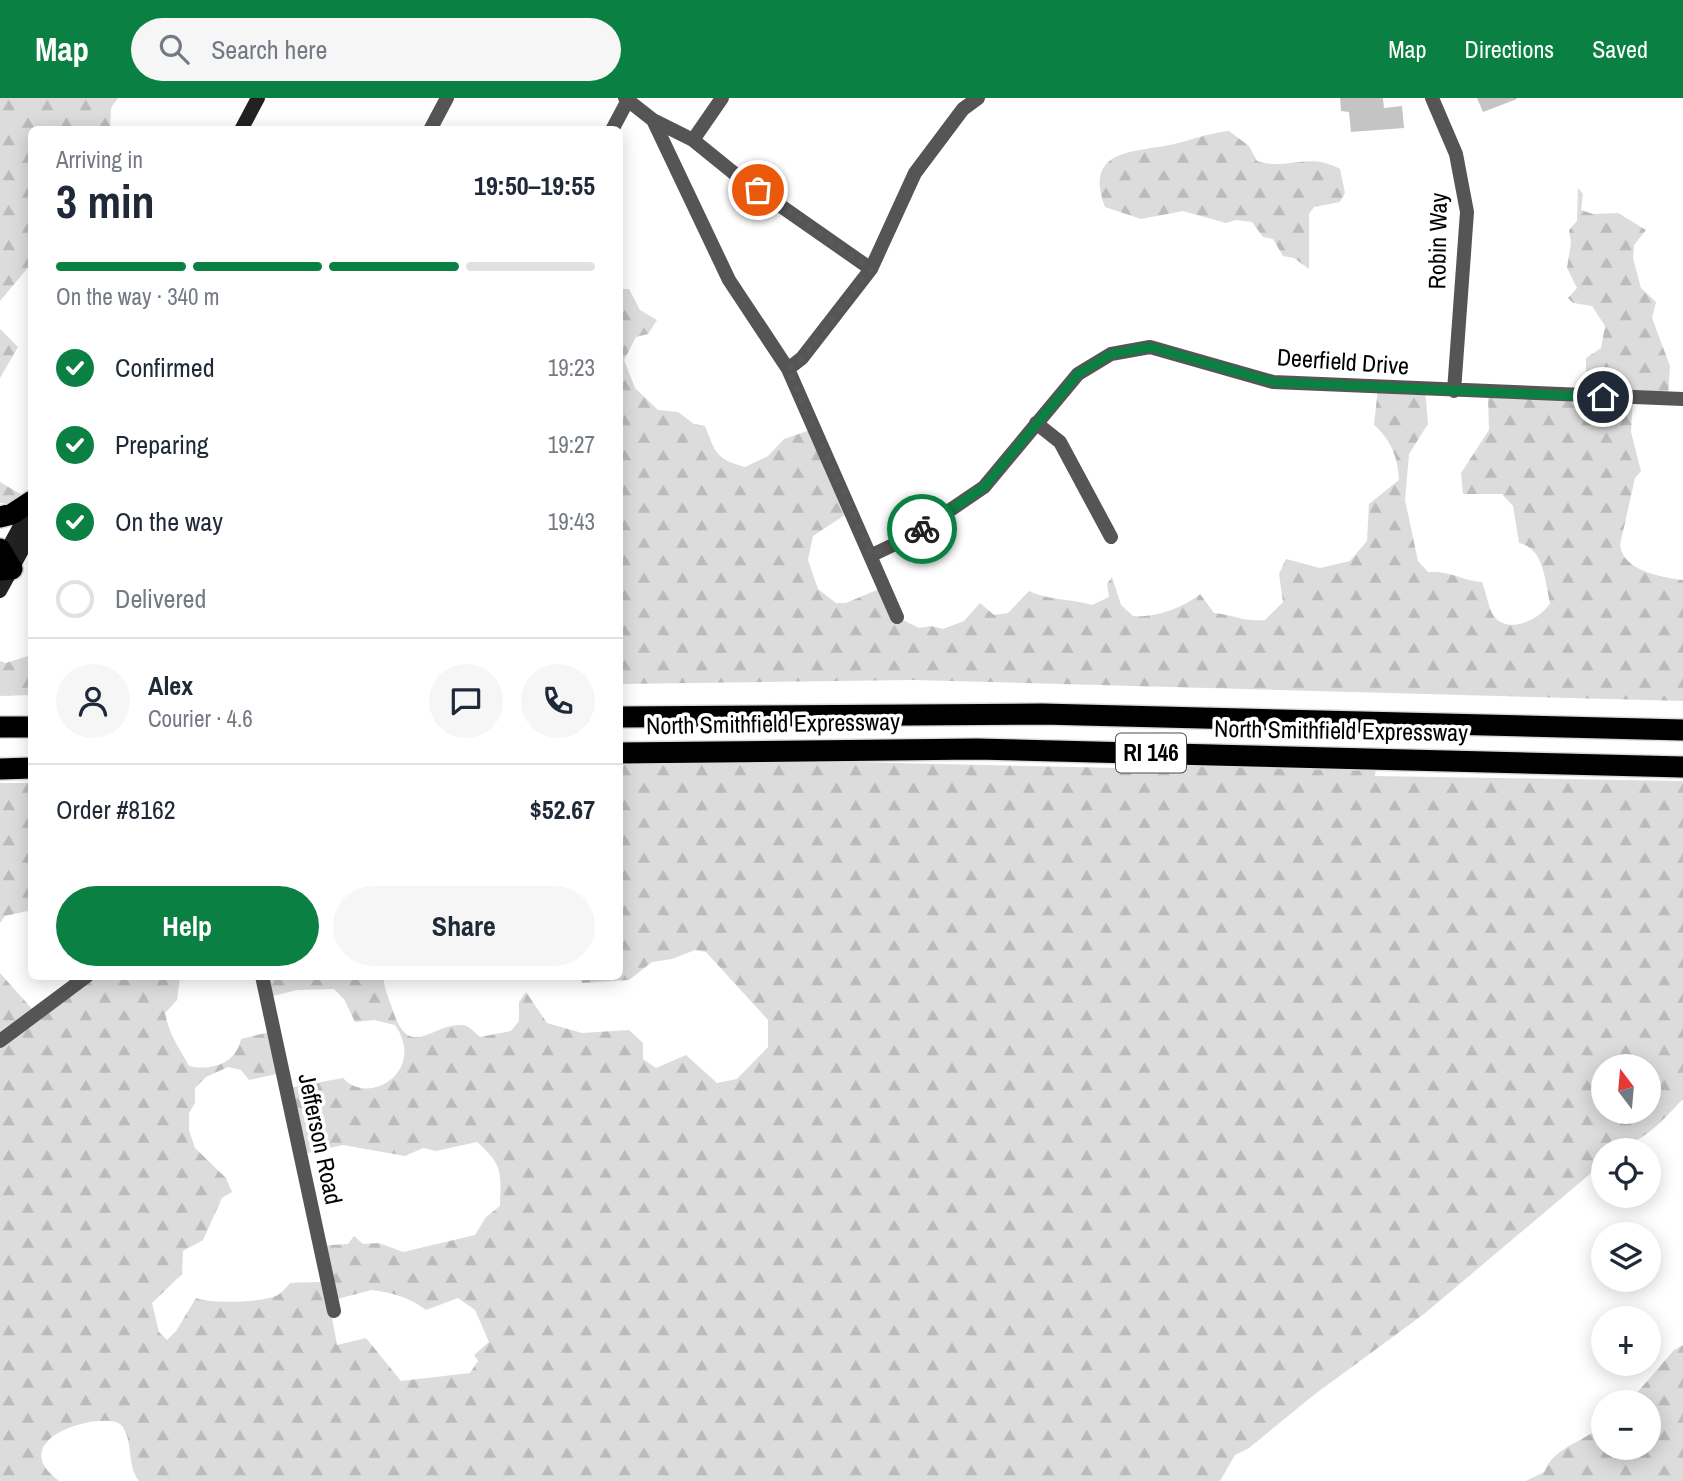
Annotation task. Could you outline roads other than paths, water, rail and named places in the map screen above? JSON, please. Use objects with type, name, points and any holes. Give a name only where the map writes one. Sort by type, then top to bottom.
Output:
[{"type":"highway","points":[[0,517],[28,504]]},
{"type":"highway","name":"North Smithfield Expressway","points":[[623,718],[1042,714],[1683,730]]},
{"type":"highway","points":[[0,727],[28,727]]},
{"type":"highway","name":"North Smithfield Expressway","points":[[623,753],[978,749],[1683,766]]},
{"type":"highway","points":[[0,769],[28,768]]},
{"type":"main road","points":[[243,126],[258,98]]},
{"type":"main road","points":[[0,591],[3,561],[28,510]]},
{"type":"main road","points":[[3,561],[28,536]]},
{"type":"street","points":[[432,126],[447,98]]},
{"type":"street","points":[[693,140],[722,98]]},
{"type":"street","points":[[788,369],[802,358],[871,269],[915,173],[963,110],[978,98]]},
{"type":"street","name":"Robin Way","points":[[1433,98],[1456,154],[1467,212],[1454,391]]},
{"type":"street","points":[[614,126],[627,99],[653,120],[693,140],[735,174],[871,269]]},
{"type":"street","points":[[653,120],[729,280],[788,369],[897,617]]},
{"type":"street","name":"Deerfield Drive","points":[[872,555],[912,536],[984,487],[1078,374],[1111,354],[1150,347],[1273,382],[1683,399]]},
{"type":"street","points":[[1036,423],[1060,442],[1111,537]]},
{"type":"street","points":[[0,1041],[82,980]]},
{"type":"street","name":"Jefferson Road","points":[[263,980],[334,1311]]}]
